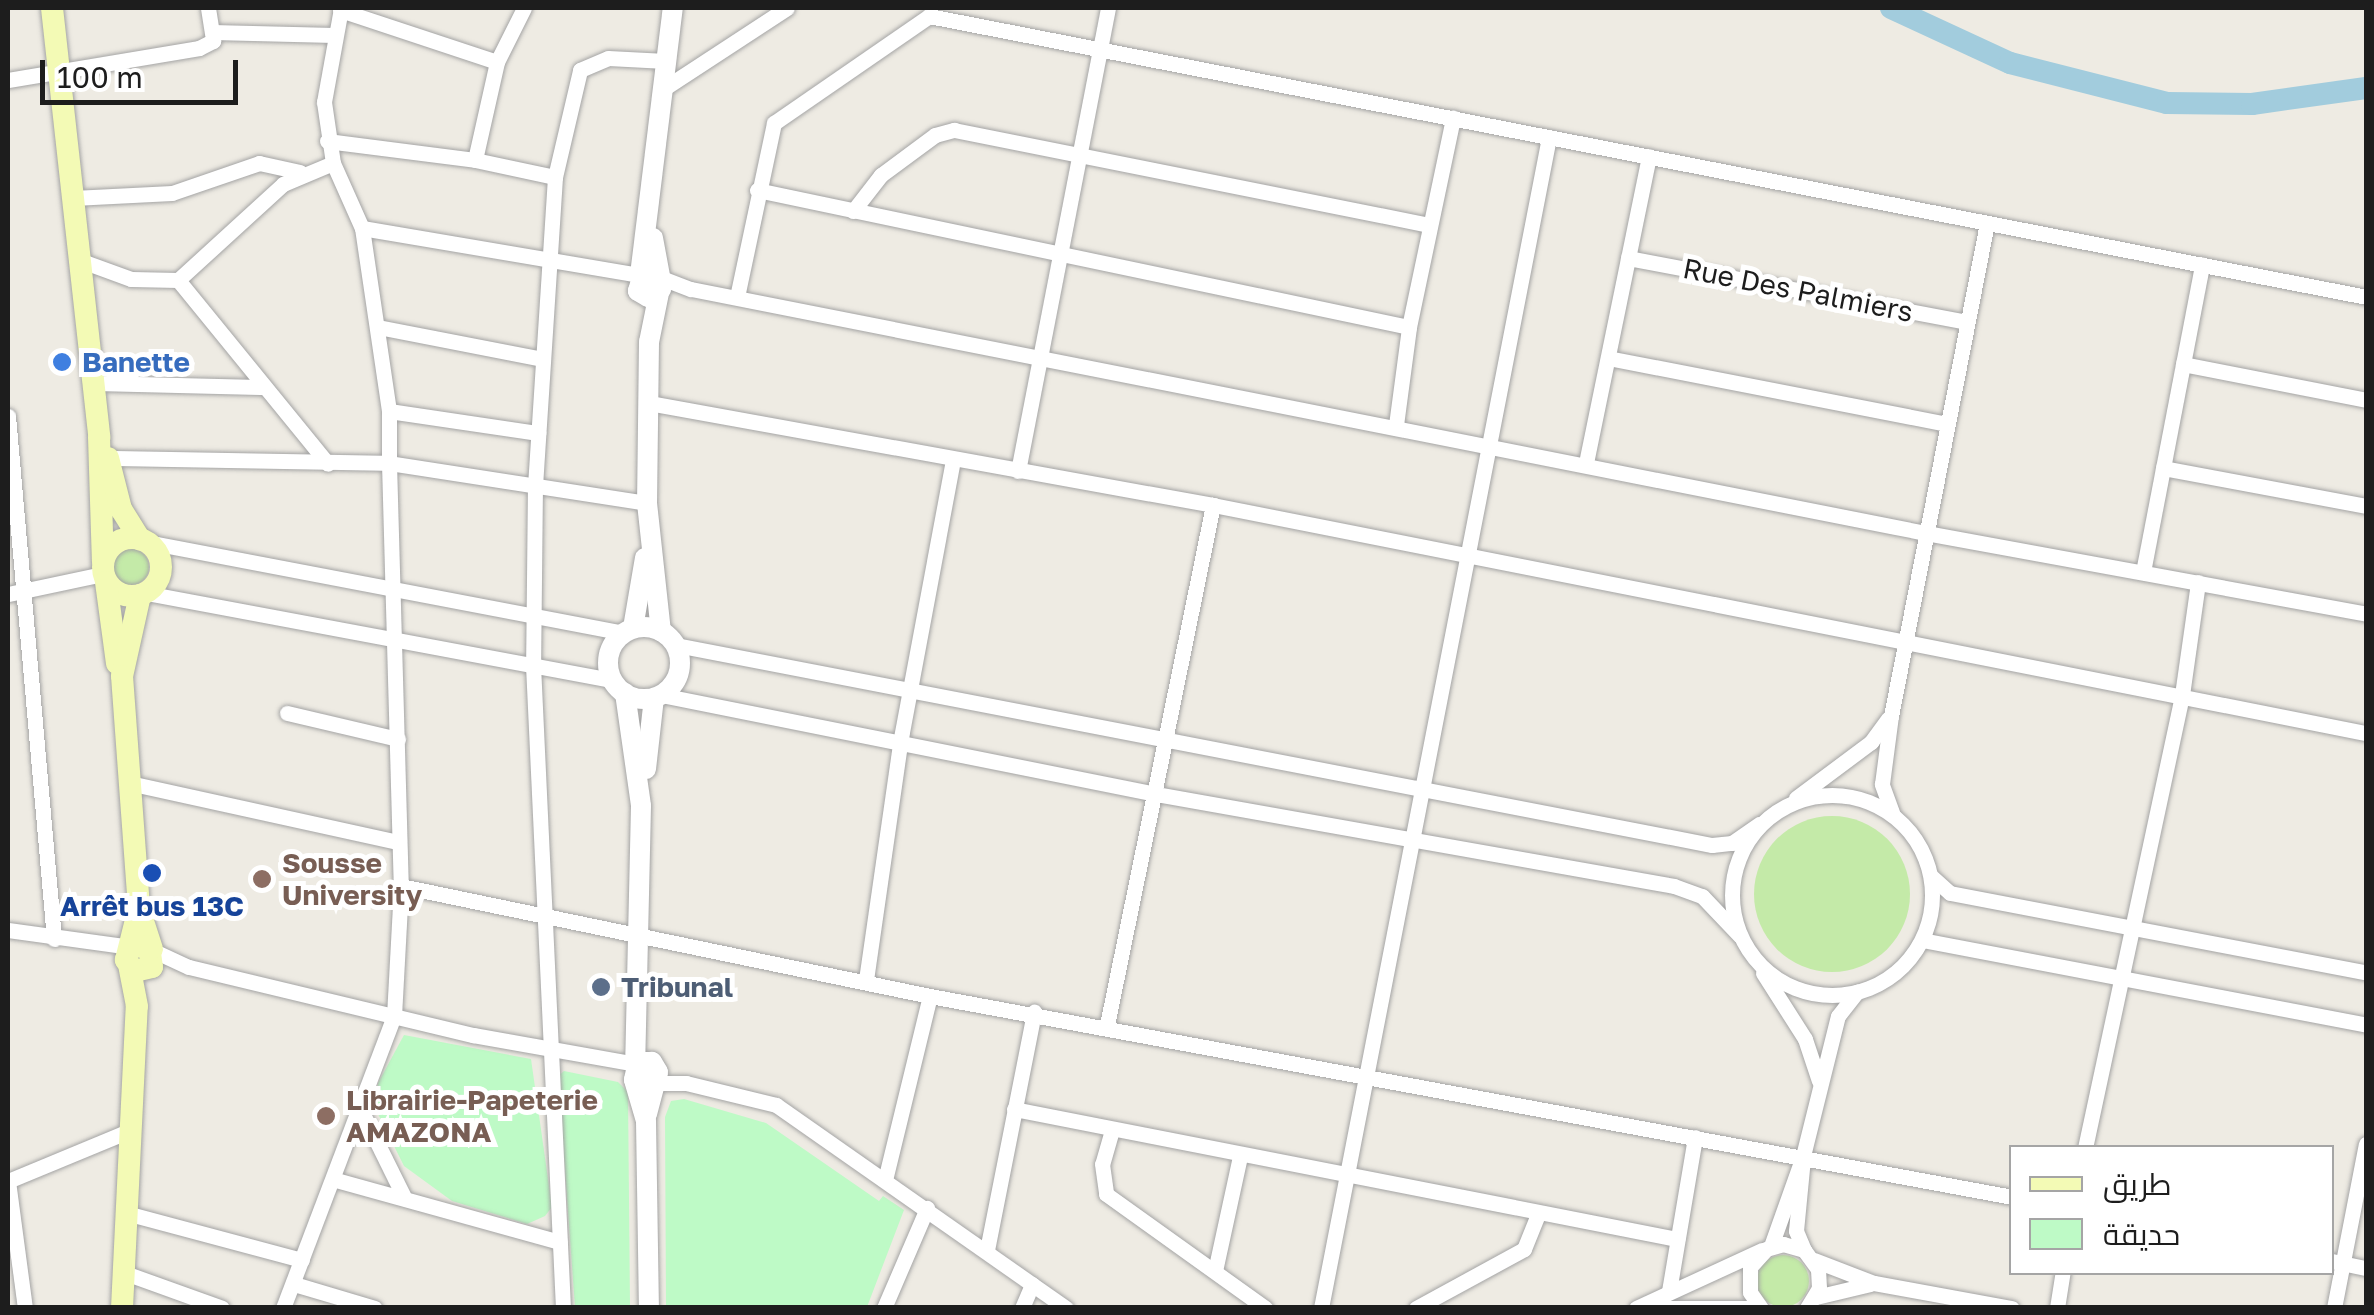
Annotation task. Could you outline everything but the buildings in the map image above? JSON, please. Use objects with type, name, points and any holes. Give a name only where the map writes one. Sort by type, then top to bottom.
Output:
[{"type":"main road","points":[[52,8],[103,447],[121,508],[161,568],[143,594],[122,676]]},
{"type":"main road","points":[[103,447],[104,572],[122,676],[141,958],[122,1308]]},
{"type":"main road","points":[[104,572],[112,544],[144,540]]},
{"type":"main road","points":[[104,572],[121,594],[143,594]]},
{"type":"street","points":[[8,80],[206,46],[212,32],[208,8]]},
{"type":"street","points":[[475,160],[497,62],[524,8]]},
{"type":"street","points":[[649,1308],[641,1026],[641,806],[658,696],[679,673],[647,547],[650,216],[674,8]]},
{"type":"street","points":[[662,89],[787,8]]},
{"type":"street","points":[[1018,471],[1108,8]]},
{"type":"street","points":[[282,1308],[336,1180],[394,1016],[401,886],[389,411],[362,228],[332,163],[327,141],[324,102],[334,36],[341,9],[497,62]]},
{"type":"street","points":[[737,297],[768,134],[782,113],[921,18],[940,16],[2366,297]]},
{"type":"street","points":[[212,32],[334,36]]},
{"type":"street","points":[[563,1308],[540,916],[533,665],[535,484],[555,177],[580,70],[608,58],[666,61]]},
{"type":"street","points":[[1396,425],[1409,326],[1452,118]]},
{"type":"street","points":[[854,211],[881,175],[935,135],[954,130],[1430,225]]},
{"type":"street","points":[[1321,1308],[1350,1175],[1364,1076],[1472,558],[1549,137]]},
{"type":"street","points":[[327,141],[475,160],[555,177]]},
{"type":"street","points":[[1586,464],[1649,156]]},
{"type":"street","points":[[72,198],[172,193],[259,163],[300,172]]},
{"type":"street","points":[[79,260],[131,279],[178,280],[300,172],[332,163]]},
{"type":"street","points":[[758,190],[1409,326]]},
{"type":"street","points":[[1893,815],[1882,784],[1890,716],[1987,223]]},
{"type":"street","points":[[362,228],[549,261],[649,286],[737,297],[1396,425],[1926,534],[2366,614]]},
{"type":"street","name":"Rue Des Palmiers","points":[[1628,258],[1967,322]]},
{"type":"street","points":[[2142,572],[2202,265]]},
{"type":"street","points":[[178,280],[328,464]]},
{"type":"street","points":[[378,327],[542,359]]},
{"type":"street","points":[[1608,358],[1948,424]]},
{"type":"street","points":[[2183,364],[2366,400]]},
{"type":"street","points":[[93,383],[262,386]]},
{"type":"street","points":[[649,404],[1213,505],[1472,558],[1906,638],[2366,733]]},
{"type":"street","points":[[389,411],[538,432]]},
{"type":"street","points":[[8,416],[54,938]]},
{"type":"street","points":[[103,447],[328,464],[389,463],[646,504]]},
{"type":"street","points":[[866,980],[900,743],[953,459]]},
{"type":"street","points":[[2162,468],[2366,506]]},
{"type":"street","points":[[1106,1026],[1150,793],[1213,505]]},
{"type":"street","points":[[144,540],[628,630],[912,692],[1712,845],[1732,842],[1789,803],[1871,742],[1890,716]]},
{"type":"street","points":[[641,806],[618,686],[608,658],[628,630],[647,547]]},
{"type":"street","points":[[8,594],[104,572]]},
{"type":"street","points":[[2086,1145],[2128,926],[2182,695],[2198,582]]},
{"type":"street","points":[[143,594],[396,637],[658,696],[1150,793],[1674,886],[1702,896],[1740,936],[1805,1039],[1819,1083]]},
{"type":"street","points":[[287,713],[398,739]]},
{"type":"street","points":[[129,783],[398,842]]},
{"type":"street","points":[[1789,803],[1842,794],[1893,815],[1910,832],[1931,876],[1950,892],[2366,972]]},
{"type":"street","points":[[1740,936],[1731,889],[1745,843],[1759,824]]},
{"type":"street","points":[[1874,1283],[1811,1304],[1809,1255],[1796,1231],[1803,1156],[1838,1016],[1857,992],[1895,973],[1922,940],[1931,876]]},
{"type":"street","points":[[401,886],[930,996],[1034,1012],[2009,1196]]},
{"type":"street","points":[[8,930],[94,945],[776,1104],[886,1176],[1066,1308]]},
{"type":"street","points":[[1922,940],[2366,1024]]},
{"type":"street","points":[[1753,957],[1770,974],[1812,993],[1857,992]]},
{"type":"street","points":[[886,1176],[930,996]]},
{"type":"street","points":[[987,1250],[1034,1012]]},
{"type":"street","points":[[1014,1108],[1537,1216],[1677,1240]]},
{"type":"street","points":[[362,1112],[403,1194]]},
{"type":"street","points":[[1112,1130],[1102,1164],[1106,1194],[1265,1308]]},
{"type":"street","points":[[25,1308],[8,1181],[129,1132]]},
{"type":"street","points":[[1668,1299],[1695,1137]]},
{"type":"street","points":[[2334,1308],[2337,1263],[2366,1144]]},
{"type":"street","points":[[1214,1271],[1240,1156]]},
{"type":"street","points":[[1761,1308],[1748,1280],[1768,1247],[1803,1156]]},
{"type":"street","points":[[336,1180],[403,1194],[560,1242]]},
{"type":"street","points":[[884,1308],[927,1208]]},
{"type":"street","points":[[126,1214],[302,1260]]},
{"type":"street","points":[[1416,1308],[1524,1249],[1537,1216]]},
{"type":"street","points":[[1636,1308],[1668,1299],[1768,1247],[1809,1255],[1874,1283],[2012,1308]]},
{"type":"street","points":[[2337,1263],[2366,1268]]},
{"type":"street","points":[[125,1273],[200,1304],[222,1308]]},
{"type":"street","points":[[2057,1308],[2062,1275]]},
{"type":"street","points":[[294,1284],[376,1308]]},
{"type":"street","points":[[1022,1308],[1032,1284]]},
{"type":"street","points":[[1668,1299],[1748,1308]]},
{"type":"green space","points":[[131,549],[143,555],[149,567],[143,579],[131,585],[119,579],[113,567],[119,555]]},
{"type":"green space","points":[[1832,816],[1862,822],[1887,839],[1904,864],[1910,894],[1904,924],[1887,949],[1862,966],[1832,972],[1802,966],[1777,949],[1760,924],[1754,894],[1760,864],[1777,839],[1802,822]]},
{"type":"green space","points":[[404,1035],[531,1059],[552,1207],[545,1216],[527,1224],[452,1201],[404,1166],[377,1112],[378,1083]]},
{"type":"green space","points":[[564,1071],[618,1082],[628,1092],[630,1307],[575,1307],[558,1076]]},
{"type":"green space","points":[[684,1099],[766,1123],[879,1201],[883,1196],[904,1210],[867,1307],[666,1307],[665,1117],[671,1101]]},
{"type":"green space","points":[[1783,1255],[1801,1263],[1809,1281],[1801,1299],[1783,1307],[1765,1299],[1757,1281],[1765,1263]]},
{"type":"waterway","points":[[1891,8],[2010,63],[2167,103],[2252,104],[2366,88]]},
{"type":"place","name":"Banette","points":[[62,362]]},
{"type":"place","name":"Arrêt bus 13C","points":[[152,873]]},
{"type":"place","name":"Sousse University","points":[[262,879]]},
{"type":"place","name":"Tribunal","points":[[601,987]]},
{"type":"place","name":"Librairie-Papeterie AMAZONA","points":[[326,1116]]}]
